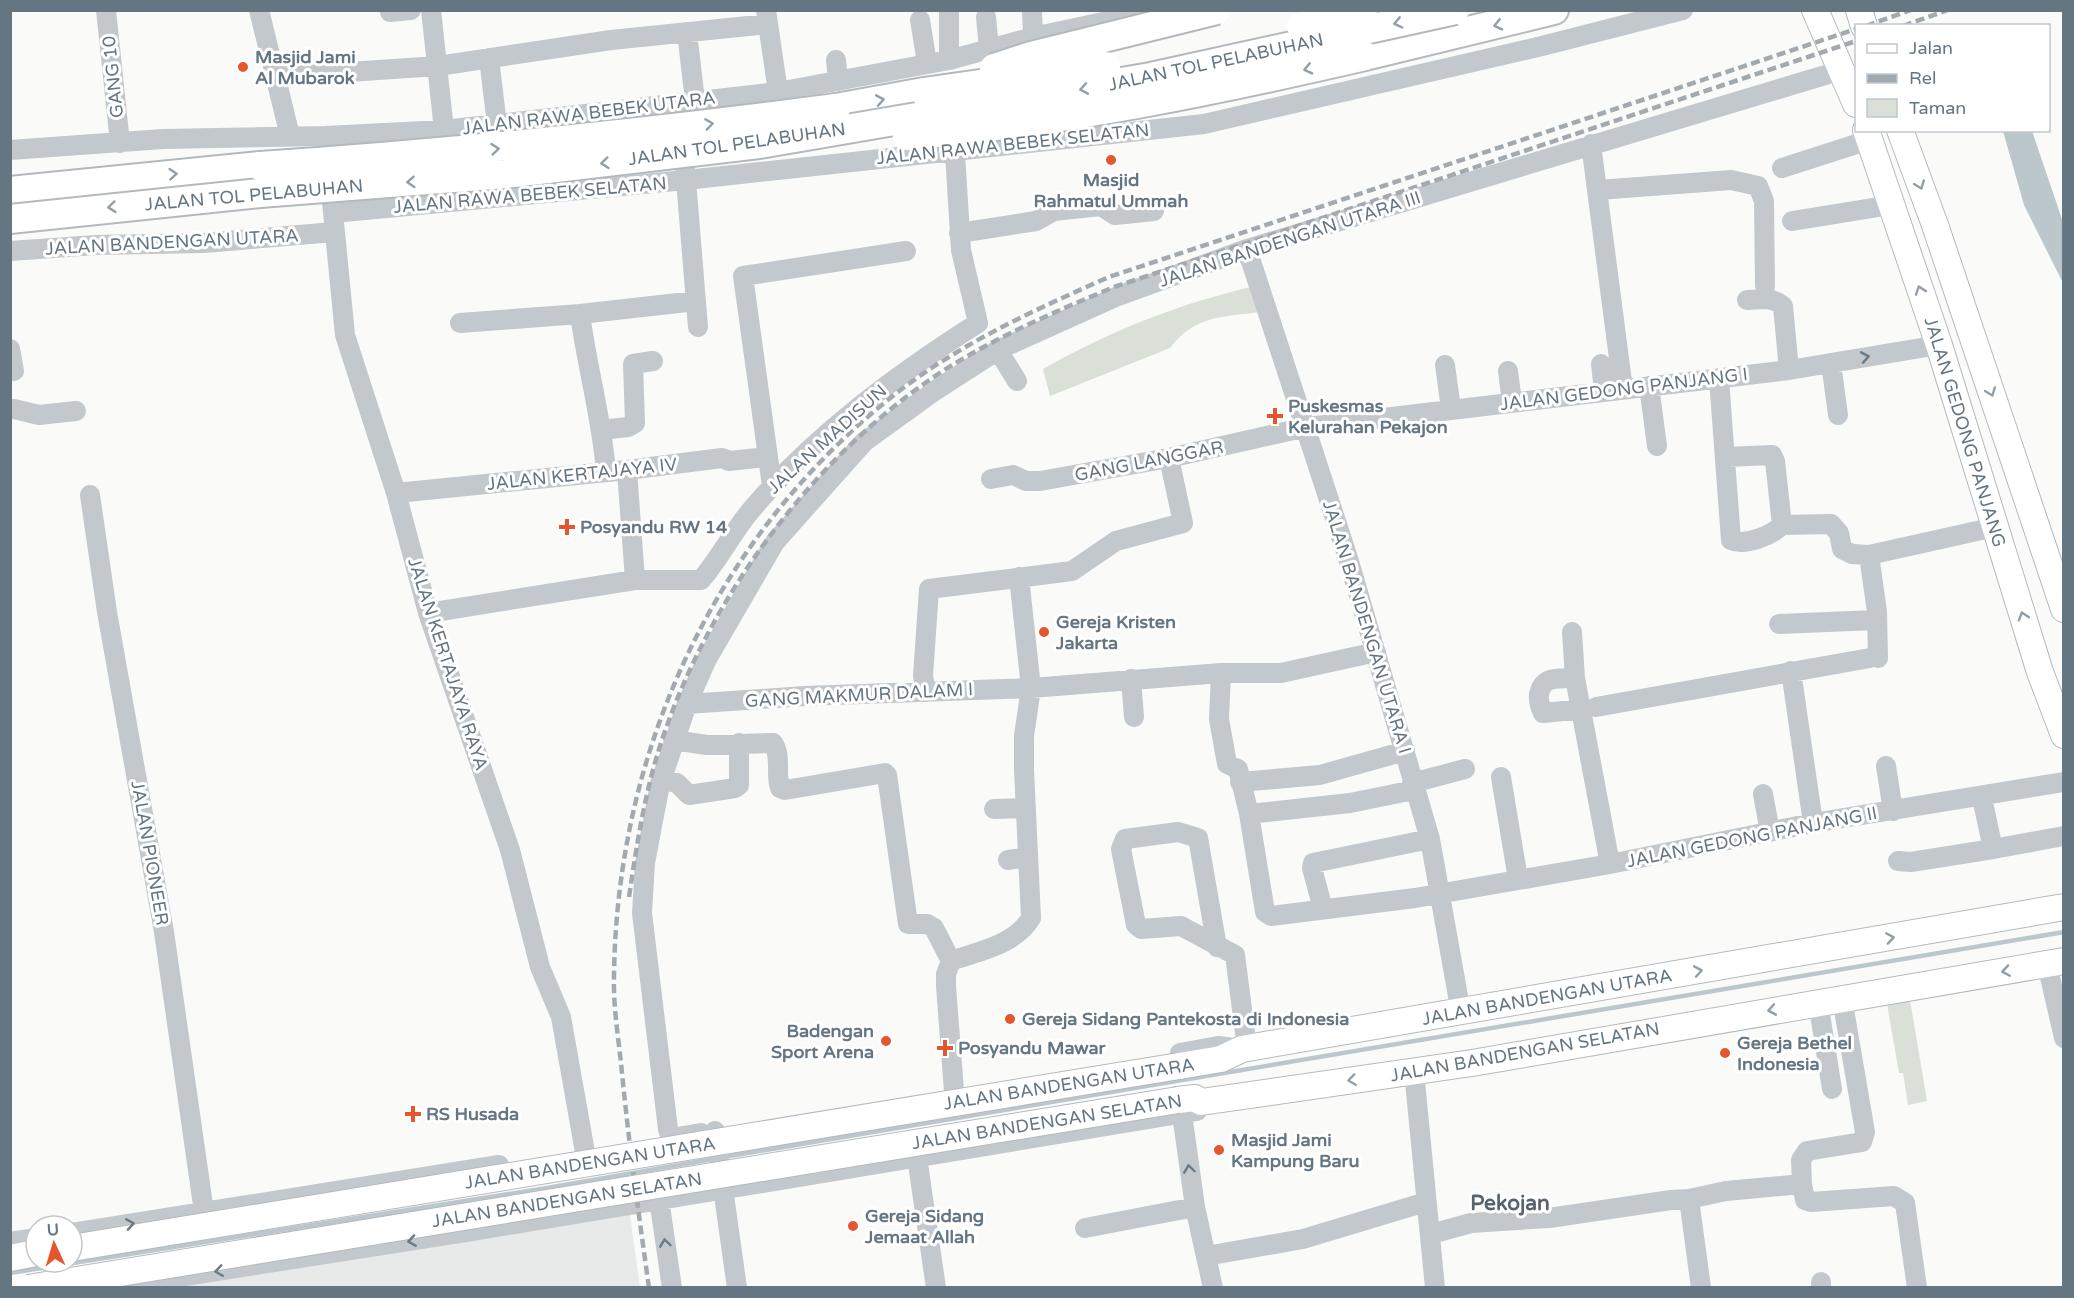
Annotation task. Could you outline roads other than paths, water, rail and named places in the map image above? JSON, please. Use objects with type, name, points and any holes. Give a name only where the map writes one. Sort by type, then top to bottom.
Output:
[{"type":"highway","points":[[924,92],[1031,56],[1217,10]]},
{"type":"highway","name":"JALAN TOL PELABUHAN","points":[[10,191],[204,171],[436,154],[640,134],[836,108],[924,92],[1143,59],[1363,10]]},
{"type":"highway","name":"JALAN TOL PELABUHAN","points":[[10,219],[260,193],[649,159],[788,139],[1151,77],[1455,10]]},
{"type":"highway","points":[[788,139],[882,138],[1054,119],[1281,75],[1554,10]]},
{"type":"main road","points":[[1812,13],[1855,99]]},
{"type":"main road","name":"JALAN GEDONG PANJANG","points":[[1901,132],[1935,225],[2064,609]]},
{"type":"main road","name":"JALAN GEDONG PANJANG","points":[[1868,135],[1939,345],[2040,672],[2064,735]]},
{"type":"main road","points":[[1939,345],[1971,337]]},
{"type":"main road","name":"JALAN BANDENGAN UTARA","points":[[84,1246],[1221,1059],[1244,1049],[2064,907]]},
{"type":"main road","name":"JALAN BANDENGAN SELATAN","points":[[28,1287],[1414,1071],[2055,962]]},
{"type":"street","name":"GANG 10","points":[[106,10],[120,143]]},
{"type":"street","points":[[259,10],[290,136]]},
{"type":"street","points":[[390,12],[411,10]]},
{"type":"street","points":[[431,10],[444,130]]},
{"type":"street","points":[[939,61],[949,10]]},
{"type":"street","points":[[1032,10],[1033,38]]},
{"type":"street","name":"JALAN RAWA BEBEK UTARA","points":[[10,150],[120,143],[444,130],[778,92],[989,49],[1033,38],[1086,18],[1159,10]]},
{"type":"street","name":"JALAN RAWA BEBEK SELATAN","points":[[333,223],[686,180],[1235,119],[1683,10]]},
{"type":"street","points":[[274,77],[438,66],[611,40],[687,32],[767,17],[778,92]]},
{"type":"street","points":[[986,17],[989,49]]},
{"type":"street","points":[[920,20],[939,61],[956,149],[959,233],[1036,221],[1054,211],[1101,206],[1115,215],[1155,211]]},
{"type":"street","points":[[687,32],[686,180],[698,327]]},
{"type":"street","points":[[489,58],[497,125]]},
{"type":"street","points":[[836,60],[838,81]]},
{"type":"street","name":"JALAN BANDENGAN UTARA III","points":[[715,1133],[677,1137],[670,1135],[668,1129],[642,913],[645,863],[662,780],[673,740],[707,659],[775,542],[864,442],[936,390],[998,350],[1118,297],[1247,249],[1842,70]]},
{"type":"street","points":[[1782,168],[1868,135]]},
{"type":"street","name":"JALAN KERTAJAYA RAYA","points":[[325,136],[345,334],[396,493],[428,613],[510,850],[540,967],[561,1017],[585,1152]]},
{"type":"street","points":[[1591,144],[1598,190],[1613,390]]},
{"type":"street","points":[[1598,190],[1731,180],[1758,186],[1764,201],[1765,286]]},
{"type":"street","points":[[1792,221],[1891,205]]},
{"type":"street","name":"JALAN BANDENGAN UTARA","points":[[10,251],[96,245],[204,243],[333,223]]},
{"type":"street","name":"JALAN MADISUN","points":[[636,580],[701,580],[750,511],[772,486],[842,422],[916,362],[978,322],[959,233]]},
{"type":"street","name":"JALAN BANDENGAN UTARA I","points":[[1247,249],[1307,428],[1376,652],[1430,839],[1461,1013]]},
{"type":"street","points":[[772,486],[743,276],[906,250]]},
{"type":"street","points":[[1747,300],[1778,301],[1784,306],[1789,370]]},
{"type":"street","points":[[460,323],[696,302]]},
{"type":"street","points":[[580,314],[587,365],[597,420],[601,430],[606,472]]},
{"type":"street","name":"JALAN GEDONG PANJANG I","points":[[1307,428],[1789,370],[1939,345]]},
{"type":"street","points":[[10,349],[14,371]]},
{"type":"street","points":[[998,350],[1017,381]]},
{"type":"street","points":[[601,430],[628,427],[635,423],[633,364],[653,362]]},
{"type":"street","points":[[1831,363],[1838,415]]},
{"type":"street","points":[[1601,364],[1613,390]]},
{"type":"street","points":[[1445,365],[1451,410]]},
{"type":"street","points":[[1508,371],[1512,402]]},
{"type":"street","points":[[1719,378],[1731,541],[1764,537],[1782,525],[1830,524],[1839,533],[1842,549],[1860,554],[1995,527]]},
{"type":"street","points":[[1649,386],[1657,446]]},
{"type":"street","points":[[14,409],[39,415],[76,411]]},
{"type":"street","name":"GANG LANGGAR","points":[[991,479],[1013,475],[1031,482],[1169,458],[1307,428]]},
{"type":"street","points":[[1726,457],[1772,455],[1782,525]]},
{"type":"street","name":"JALAN KERTAJAYA IV","points":[[396,493],[722,458],[729,460],[767,457]]},
{"type":"street","points":[[926,692],[923,675],[929,589],[1072,571],[1116,541],[1183,523],[1169,458]]},
{"type":"street","points":[[428,613],[636,580],[627,470]]},
{"type":"street","name":"JALAN PIONEER","points":[[90,495],[109,624],[164,932],[204,1212]]},
{"type":"street","points":[[1575,678],[1545,681],[1541,685],[1538,700],[1543,714],[1874,658],[1876,620],[1860,554]]},
{"type":"street","points":[[951,961],[1011,939],[1024,929],[1032,918],[1024,736],[1031,688],[1019,577]]},
{"type":"street","points":[[1779,624],[1876,620]]},
{"type":"street","points":[[1572,632],[1575,678],[1589,708],[1610,864]]},
{"type":"street","name":"GANG MAKMUR DALAM I","points":[[687,704],[1031,688],[1221,673],[1281,673],[1376,652]]},
{"type":"street","points":[[1791,671],[1813,823]]},
{"type":"street","points":[[1221,673],[1220,719],[1227,764],[1238,769],[1249,814],[1350,804],[1465,769]]},
{"type":"street","points":[[1131,679],[1134,717]]},
{"type":"street","points":[[673,740],[707,745],[773,742],[778,751],[778,781],[780,788],[785,790],[882,773],[887,775],[909,924],[927,924],[934,928],[951,961],[946,974],[946,986],[954,1091]]},
{"type":"street","points":[[662,780],[678,783],[689,795],[735,788],[739,785],[739,743]]},
{"type":"street","points":[[1240,782],[1320,775],[1405,752]]},
{"type":"street","points":[[1886,766],[1893,810]]},
{"type":"street","points":[[1501,777],[1518,879]]},
{"type":"street","name":"JALAN GEDONG PANJANG II","points":[[1249,814],[1268,915],[1440,892],[1610,864],[1813,823],[1982,798],[2064,782]]},
{"type":"street","points":[[1763,794],[1770,832]]},
{"type":"street","points":[[1982,798],[1993,849]]},
{"type":"street","points":[[994,809],[1026,808]]},
{"type":"street","points":[[737,1287],[715,1133],[1218,1046],[1244,1049],[1234,955],[1217,947],[1181,926],[1141,929],[1136,925],[1121,849],[1125,838],[1178,832],[1198,838],[1217,947]]},
{"type":"street","points":[[1898,861],[1911,862],[2064,836]]},
{"type":"street","points":[[1323,909],[1312,868],[1313,863],[1430,839]]},
{"type":"street","points":[[1008,860],[1028,857]]},
{"type":"street","points":[[2055,962],[2064,1038]]},
{"type":"street","points":[[1830,1000],[1832,1089]]},
{"type":"street","points":[[1830,1000],[1864,1138],[1856,1144],[1808,1150],[1801,1160],[1805,1200],[1811,1202],[1893,1196],[1901,1199],[1905,1203],[1917,1287]]},
{"type":"street","points":[[1414,1071],[1435,1287]]},
{"type":"street","points":[[1187,1105],[1195,1207],[1206,1256],[1207,1287]]},
{"type":"street","name":"JALAN BANDENGAN SELATAN","points":[[111,1287],[659,1199],[723,1185],[917,1157],[1187,1105]]},
{"type":"street","points":[[573,1213],[564,1157],[619,1148]]},
{"type":"street","name":"JALAN BANDENGAN UTARA","points":[[84,1231],[564,1157]]},
{"type":"street","points":[[917,1157],[936,1287]]},
{"type":"street","points":[[1431,1234],[1471,1223],[1549,1218],[1689,1199],[1726,1191],[1802,1184]]},
{"type":"street","points":[[659,1199],[672,1287]]},
{"type":"street","points":[[1689,1199],[1701,1287]]},
{"type":"street","points":[[1206,1256],[1303,1239],[1426,1203]]},
{"type":"street","points":[[1085,1228],[1195,1207]]},
{"type":"waterway","points":[[724,1157],[2064,932]]},
{"type":"waterway","points":[[10,1273],[547,1188],[713,1159]]},
{"type":"railway","points":[[1872,24],[1911,10]]},
{"type":"railway","points":[[1909,24],[1948,10]]},
{"type":"railway","points":[[649,1288],[628,1127],[614,987],[619,892],[633,812],[655,734],[686,659],[724,587],[770,521],[823,459],[884,403],[937,365],[1021,317],[1109,277],[1855,29]]},
{"type":"railway","points":[[629,897],[651,776],[676,701],[703,644],[734,588],[770,535],[811,485],[856,440],[903,399],[954,364],[993,342],[1114,287],[1855,41]]},
{"type":"place","name":"Masjid Jami Al Mubarok","points":[[243,67]]},
{"type":"place","name":"Masjid Rahmatul Ummah","points":[[1111,160]]},
{"type":"place","name":"Puskesmas Kelurahan Pekajon","points":[[1275,416]]},
{"type":"place","name":"Posyandu RW 14","points":[[567,527]]},
{"type":"place","name":"Gereja Kristen Jakarta","points":[[1044,632]]},
{"type":"place","name":"Gereja Sidang Pantekosta di Indonesia","points":[[1010,1019]]},
{"type":"place","name":"Badengan Sport Arena","points":[[886,1041]]},
{"type":"place","name":"Posyandu Mawar","points":[[945,1048]]},
{"type":"place","name":"Gereja Bethel Indonesia","points":[[1725,1053]]},
{"type":"place","name":"RS Husada","points":[[413,1114]]},
{"type":"place","name":"Masjid Jami Kampung Baru","points":[[1219,1150]]},
{"type":"place","name":"Gereja Sidang Jemaat Allah","points":[[853,1226]]},
{"type":"district","name":"Pekojan","points":[[1510,1203]]}]
